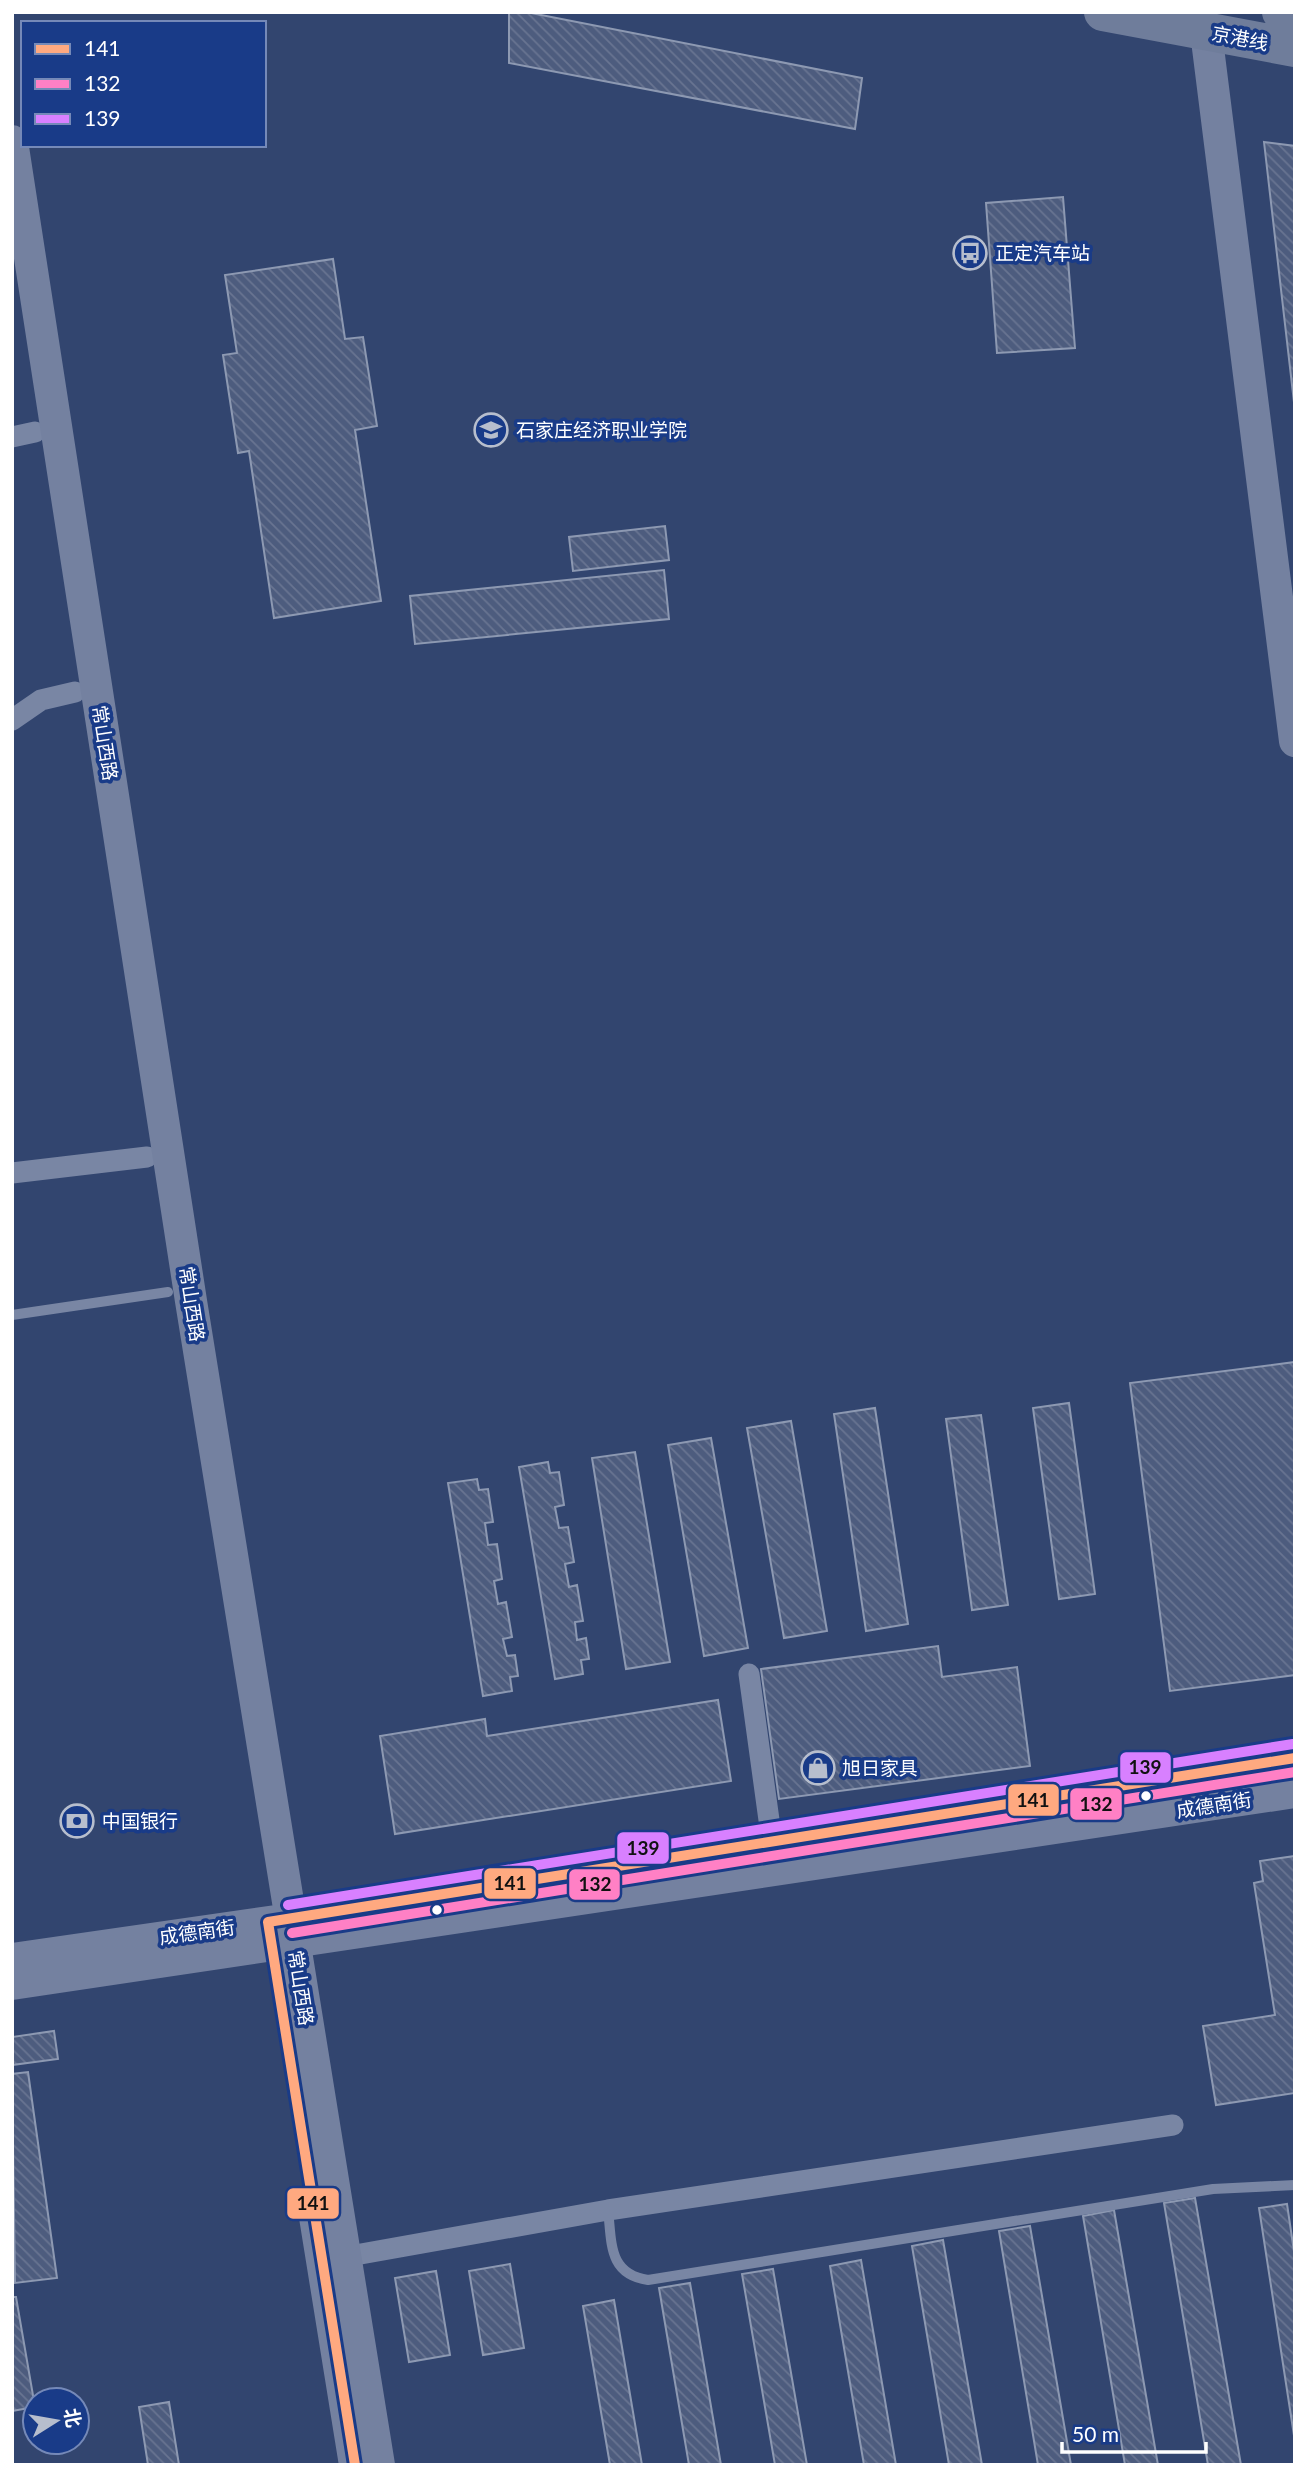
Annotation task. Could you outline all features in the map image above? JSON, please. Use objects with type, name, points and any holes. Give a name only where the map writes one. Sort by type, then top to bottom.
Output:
[{"type":"highway","name":"京港线","points":[[1103,12],[1295,48]]},
{"type":"highway","name":"京港线","points":[[1281,12],[1295,15]]},
{"type":"main road","points":[[1206,32],[1295,741]]},
{"type":"main road","name":"常山西路","points":[[12,142],[281,1932],[355,2465]]},
{"type":"main road","name":"常山西路","points":[[12,285],[24,434],[75,692],[168,1292],[281,1932],[344,2257],[379,2465]]},
{"type":"main road","name":"成德南街","points":[[12,1984],[772,1842],[1295,1758]]},
{"type":"main road","name":"成德南街","points":[[12,1959],[281,1932],[1295,1792]]},
{"type":"street","points":[[12,720],[41,700],[75,692]]},
{"type":"street","points":[[12,1173],[147,1157]]},
{"type":"street","points":[[749,1674],[772,1842]]},
{"type":"street","points":[[344,2257],[608,2210],[1173,2125]]},
{"type":"lane","points":[[12,1315],[168,1292]]},
{"type":"lane","points":[[608,2210],[612,2248],[620,2267],[630,2277],[648,2280],[1213,2189],[1295,2185]]},
{"type":"building","points":[[509,12],[526,12],[862,78],[855,129],[509,63]]},
{"type":"building","points":[[1264,142],[1295,146],[1295,411]]},
{"type":"building","points":[[1063,197],[1075,348],[997,353],[986,203]]},
{"type":"building","points":[[333,259],[345,339],[363,337],[377,426],[355,430],[381,601],[274,618],[249,451],[238,453],[223,355],[237,353],[225,275]]},
{"type":"building","points":[[665,526],[669,560],[573,571],[569,537]]},
{"type":"building","points":[[664,570],[669,619],[415,644],[410,596]]},
{"type":"building","points":[[1295,1362],[1295,1675],[1170,1691],[1130,1383]]},
{"type":"building","points":[[1069,1403],[1095,1594],[1059,1599],[1033,1408]]},
{"type":"building","points":[[875,1408],[908,1624],[866,1631],[834,1414]]},
{"type":"building","points":[[981,1415],[1008,1605],[972,1610],[946,1419]]},
{"type":"building","points":[[791,1421],[827,1631],[784,1638],[747,1428]]},
{"type":"building","points":[[711,1438],[748,1648],[704,1656],[668,1445]]},
{"type":"building","points":[[635,1452],[670,1662],[626,1669],[592,1458]]},
{"type":"building","points":[[548,1462],[550,1473],[559,1472],[564,1505],[555,1507],[559,1528],[568,1527],[574,1562],[565,1564],[569,1587],[577,1585],[583,1621],[575,1622],[577,1640],[586,1638],[589,1659],[581,1660],[583,1674],[555,1679],[519,1467]]},
{"type":"building","points":[[477,1479],[479,1490],[488,1489],[493,1522],[485,1523],[488,1545],[497,1544],[502,1579],[494,1581],[498,1604],[506,1602],[512,1637],[503,1639],[507,1656],[515,1655],[518,1676],[510,1677],[512,1691],[483,1696],[448,1483]]},
{"type":"building","points":[[938,1646],[942,1677],[1017,1667],[1030,1766],[779,1799],[761,1669]]},
{"type":"building","points":[[718,1700],[731,1781],[395,1834],[380,1736],[485,1719],[487,1736]]},
{"type":"building","points":[[1295,1856],[1295,2093],[1216,2105],[1203,2026],[1275,2015],[1254,1883],[1263,1881],[1260,1861]]},
{"type":"building","points":[[54,2031],[58,2059],[12,2065],[12,2037]]},
{"type":"building","points":[[28,2072],[57,2278],[15,2283],[12,2074]]},
{"type":"building","points":[[1195,2198],[1241,2465],[1208,2465],[1164,2203]]},
{"type":"building","points":[[1287,2204],[1295,2258],[1295,2442],[1259,2208]]},
{"type":"building","points":[[1114,2210],[1158,2465],[1125,2465],[1083,2216]]},
{"type":"building","points":[[1030,2226],[1071,2465],[1038,2465],[999,2231]]},
{"type":"building","points":[[943,2240],[982,2465],[949,2465],[912,2246]]},
{"type":"building","points":[[861,2260],[896,2465],[864,2465],[830,2266]]},
{"type":"building","points":[[510,2264],[524,2348],[483,2355],[469,2271]]},
{"type":"building","points":[[773,2269],[807,2465],[775,2465],[742,2274]]},
{"type":"building","points":[[436,2271],[450,2355],[409,2362],[395,2278]]},
{"type":"building","points":[[690,2283],[721,2465],[689,2465],[659,2288]]},
{"type":"building","points":[[12,2297],[16,2297],[31,2386],[21,2386],[21,2409],[12,2411]]},
{"type":"building","points":[[614,2300],[642,2465],[610,2465],[583,2306]]},
{"type":"building","points":[[169,2402],[179,2465],[148,2465],[139,2407]]},
{"type":"transit line","name":"139","points":[[288,1905],[1293,1744]]},
{"type":"transit line","name":"141","points":[[355,2465],[268,1922],[1295,1758]]},
{"type":"transit line","name":"132","points":[[292,1933],[1295,1772]]},
{"type":"place","name":"正定汽车站","points":[[970,253]]},
{"type":"place","name":"石家庄经济职业学院","points":[[491,430]]},
{"type":"place","name":"旭日家具","points":[[818,1768]]},
{"type":"place","name":"中国银行","points":[[77,1821]]}]
